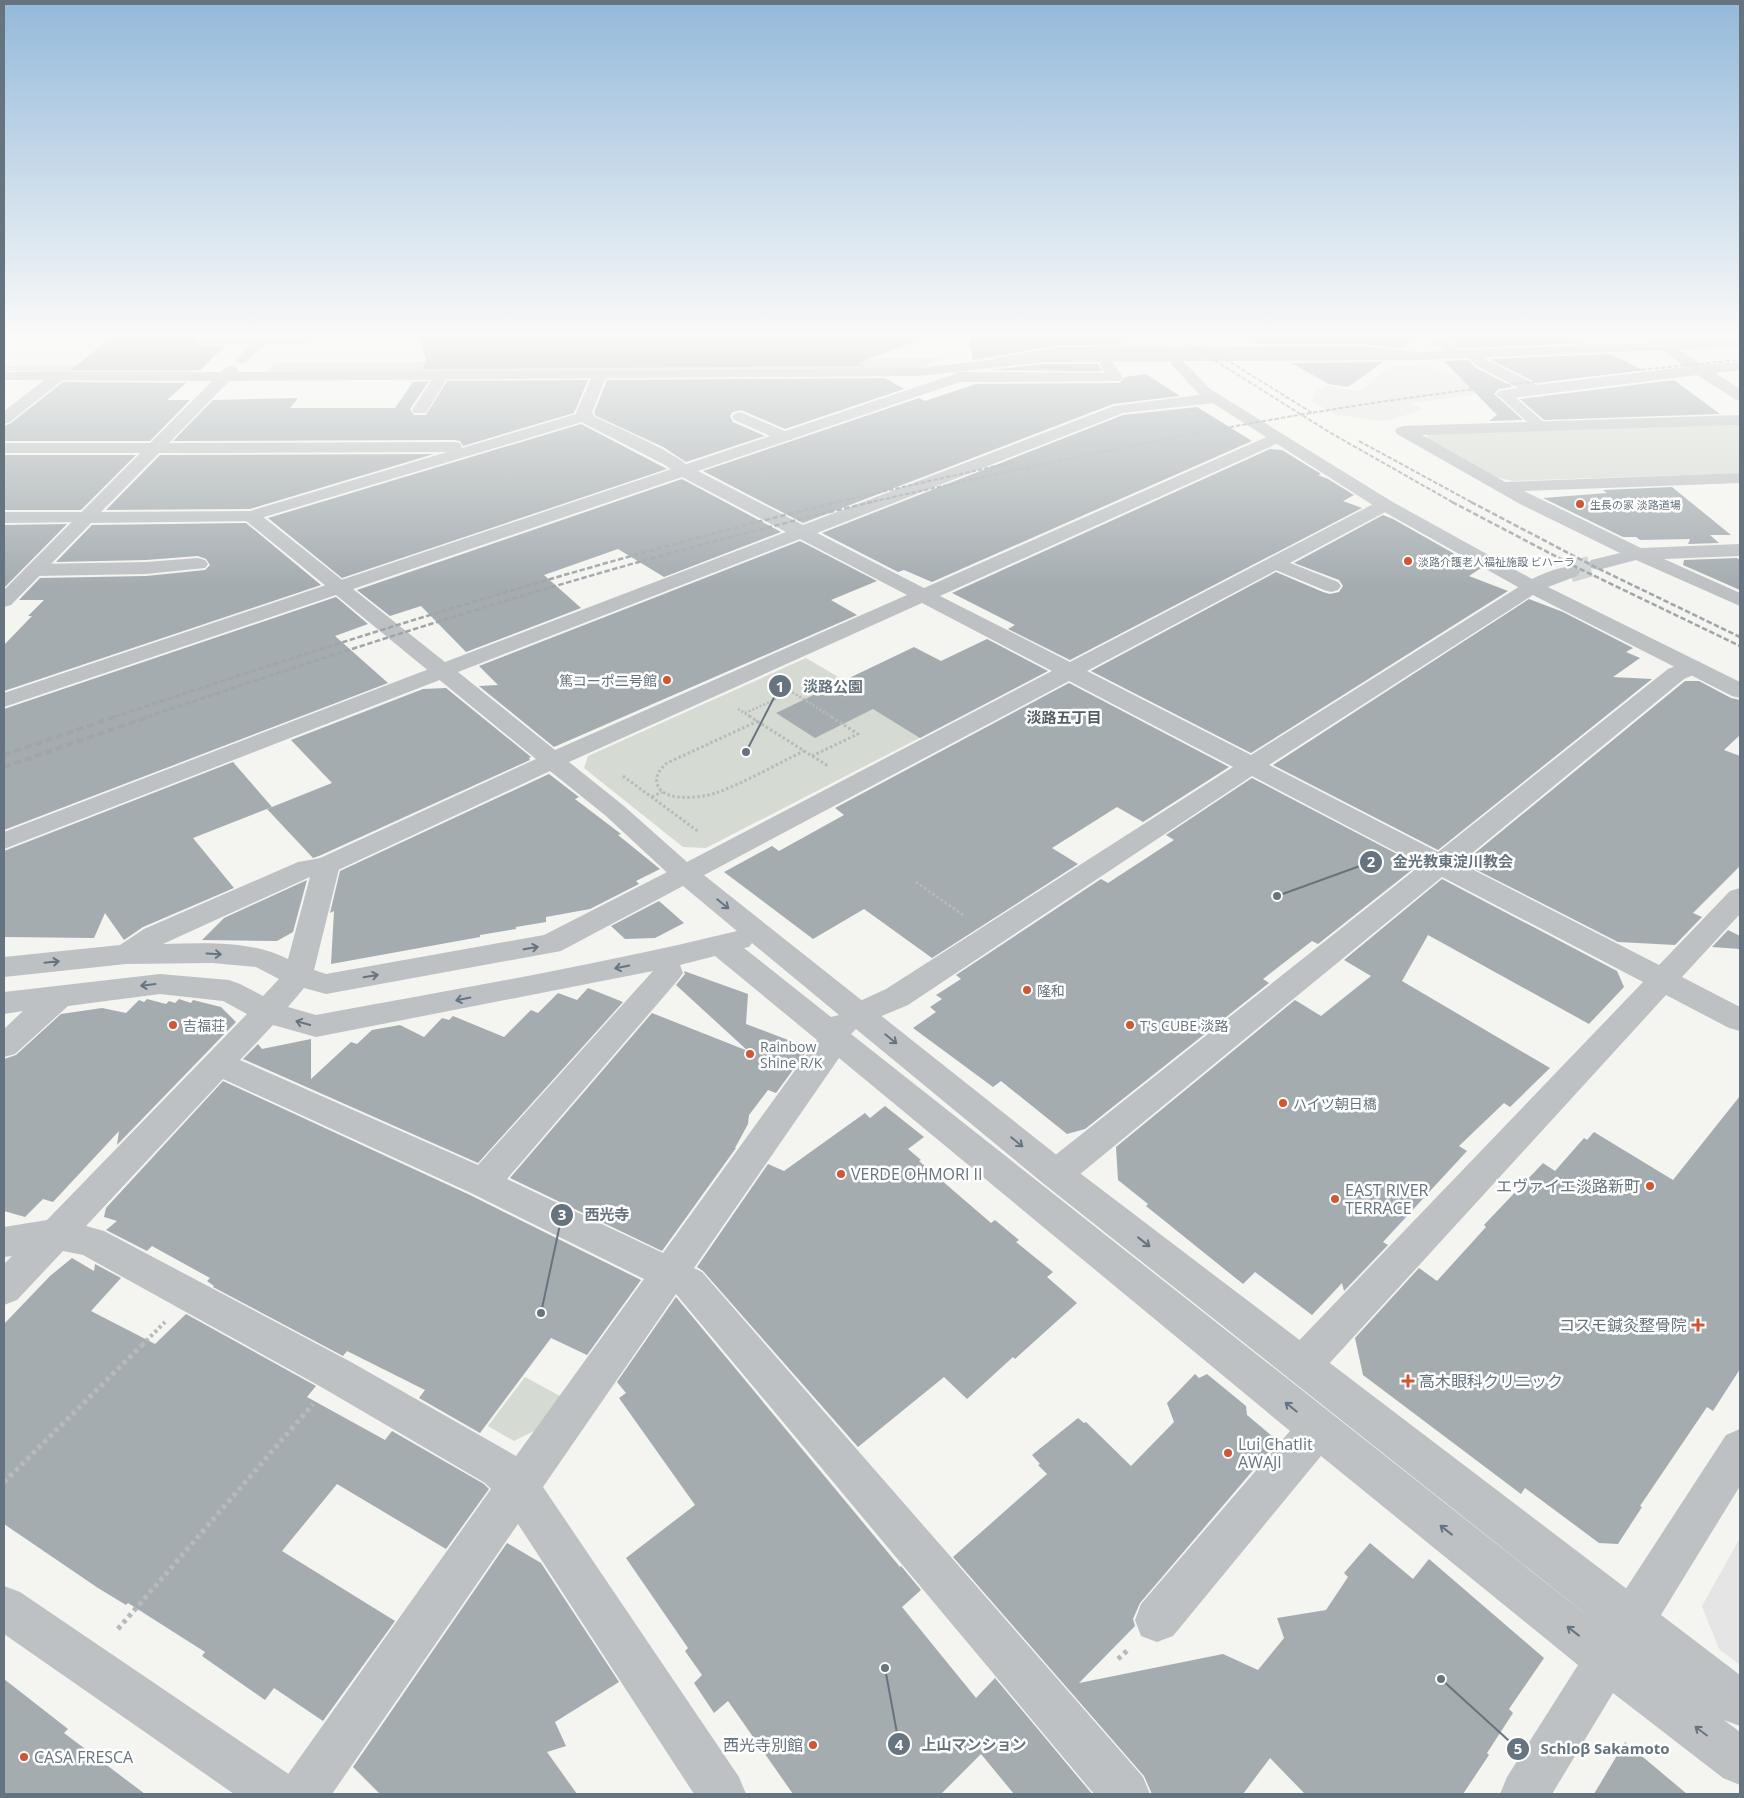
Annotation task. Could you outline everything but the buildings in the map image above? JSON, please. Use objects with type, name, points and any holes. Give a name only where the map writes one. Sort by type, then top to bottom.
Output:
[{"type":"street","points":[[4,601],[154,448],[178,420]]},
{"type":"street","points":[[4,518],[251,516],[573,420]]},
{"type":"street","points":[[589,420],[1740,1020]]},
{"type":"street","points":[[747,420],[786,437]]},
{"type":"street","points":[[4,700],[835,420]]},
{"type":"street","points":[[4,841],[1092,420]]},
{"type":"street","points":[[1249,420],[1385,504],[1532,587],[1740,691]]},
{"type":"street","points":[[1740,420],[1403,431],[1499,487],[1637,554],[1740,600]]},
{"type":"street","points":[[126,954],[154,936],[307,868],[327,866],[553,760],[1277,438]]},
{"type":"street","points":[[4,448],[455,447],[466,452]]},
{"type":"street","points":[[1499,487],[1740,478]]},
{"type":"street","points":[[4,967],[126,954],[212,953],[262,958],[298,976],[326,984],[551,944],[1070,672],[1385,504]]},
{"type":"street","points":[[251,516],[553,760],[615,811],[685,874],[759,933],[847,1026],[1318,1429],[1740,1761]]},
{"type":"street","points":[[1598,564],[1637,554],[1740,550]]},
{"type":"street","points":[[1275,563],[1331,586]]},
{"type":"street","points":[[35,570],[161,573],[198,564]]},
{"type":"street","points":[[304,1794],[670,1272],[825,1054],[847,1026],[897,997],[1251,766],[1532,587],[1550,578],[1570,572]]},
{"type":"street","points":[[1056,1174],[1676,674],[1692,667]]},
{"type":"street","points":[[4,1289],[267,1012],[298,976],[327,866]]},
{"type":"street","points":[[1302,1365],[1740,897]]},
{"type":"street","points":[[4,1003],[160,984],[229,990],[267,1012],[316,1026],[664,959],[721,946],[759,933]]},
{"type":"street","points":[[721,946],[847,1026],[1056,1174],[1740,1703]]},
{"type":"street","points":[[483,1182],[668,973],[664,959]]},
{"type":"street","points":[[4,1046],[59,997]]},
{"type":"street","points":[[217,1063],[483,1182],[670,1272],[689,1283],[1126,1794]]},
{"type":"street","points":[[4,1242],[55,1234],[91,1242],[338,1375],[500,1468],[518,1487],[722,1794]]},
{"type":"street","points":[[1157,1620],[1318,1429]]},
{"type":"street","points":[[1524,1794],[1740,1449]]},
{"type":"street","points":[[4,1608],[276,1794]]},
{"type":"lane","points":[[1534,420],[1542,427]]},
{"type":"path","points":[[710,691],[855,784]]},
{"type":"path","points":[[745,713],[792,692],[858,734],[812,756]]},
{"type":"path","points":[[758,721],[676,758],[664,766],[657,774],[656,780],[662,792],[671,796],[685,797],[701,797],[716,793],[804,752]]},
{"type":"path","points":[[587,745],[608,762],[610,766],[727,851]]},
{"type":"path","points":[[652,797],[662,792]]},
{"type":"path","points":[[916,882],[992,935]]},
{"type":"path","points":[[4,1482],[191,1297]]},
{"type":"path","points":[[118,1629],[338,1375]]},
{"type":"shaded area","points":[[1740,425],[1740,473],[1513,481],[1493,477],[1426,439],[1428,434]]},
{"type":"shaded area","points":[[806,658],[931,732],[706,848],[683,847],[584,768],[588,756]]},
{"type":"shaded area","points":[[525,1377],[560,1396],[536,1430],[514,1441],[488,1426]]},
{"type":"shaded area","points":[[1740,1538],[1740,1665],[1719,1649],[1702,1606]]},
{"type":"tunnel","points":[[1570,572],[1598,564]]},
{"type":"railway","points":[[867,503],[1112,450],[1270,420]]},
{"type":"railway","points":[[1310,420],[1454,503]]},
{"type":"railway","points":[[1359,441],[1473,503]]},
{"type":"railway","points":[[832,503],[1014,462]]},
{"type":"railway","points":[[116,716],[293,658],[563,575],[837,502]]},
{"type":"railway","points":[[147,717],[507,600],[689,548],[872,502]]},
{"type":"railway","points":[[1452,502],[1580,569],[1740,646]]},
{"type":"railway","points":[[1471,502],[1595,567],[1740,637]]},
{"type":"railway","points":[[4,755],[116,716]]},
{"type":"railway","points":[[4,767],[151,716]]},
{"type":"place","name":"生長の家 淡路道場","points":[[1580,504]]},
{"type":"place","name":"淡路介護老人福祉施設 ビハーラ","points":[[1408,561]]},
{"type":"place","name":"篤コーポ二号館","points":[[667,680]]},
{"type":"place","name":"淡路公園","points":[[746,752]]},
{"type":"place","name":"金光教東淀川教会","points":[[1277,896]]},
{"type":"place","name":"隆和","points":[[1027,990]]},
{"type":"place","name":"吉福荘","points":[[173,1025]]},
{"type":"place","name":"T's CUBE 淡路","points":[[1130,1025]]},
{"type":"place","name":"Rainbow Shine R/K","points":[[750,1054]]},
{"type":"place","name":"ハイツ朝日橋","points":[[1283,1103]]},
{"type":"place","name":"VERDE OHMORI II","points":[[841,1174]]},
{"type":"place","name":"エヴァイエ淡路新町","points":[[1650,1186]]},
{"type":"place","name":"EAST RIVER TERRACE","points":[[1335,1199]]},
{"type":"place","name":"西光寺","points":[[541,1313]]},
{"type":"place","name":"コスモ鍼灸整骨院","points":[[1698,1325]]},
{"type":"place","name":"高木眼科クリニック","points":[[1408,1381]]},
{"type":"place","name":"Lui Chatlit AWAJI","points":[[1228,1453]]},
{"type":"place","name":"上山マンション","points":[[885,1668]]},
{"type":"place","name":"Schloβ Sakamoto","points":[[1441,1679]]},
{"type":"place","name":"西光寺別館","points":[[813,1745]]},
{"type":"place","name":"CASA FRESCA","points":[[24,1757]]},
{"type":"district","name":"淡路五丁目","points":[[1064,717]]}]
